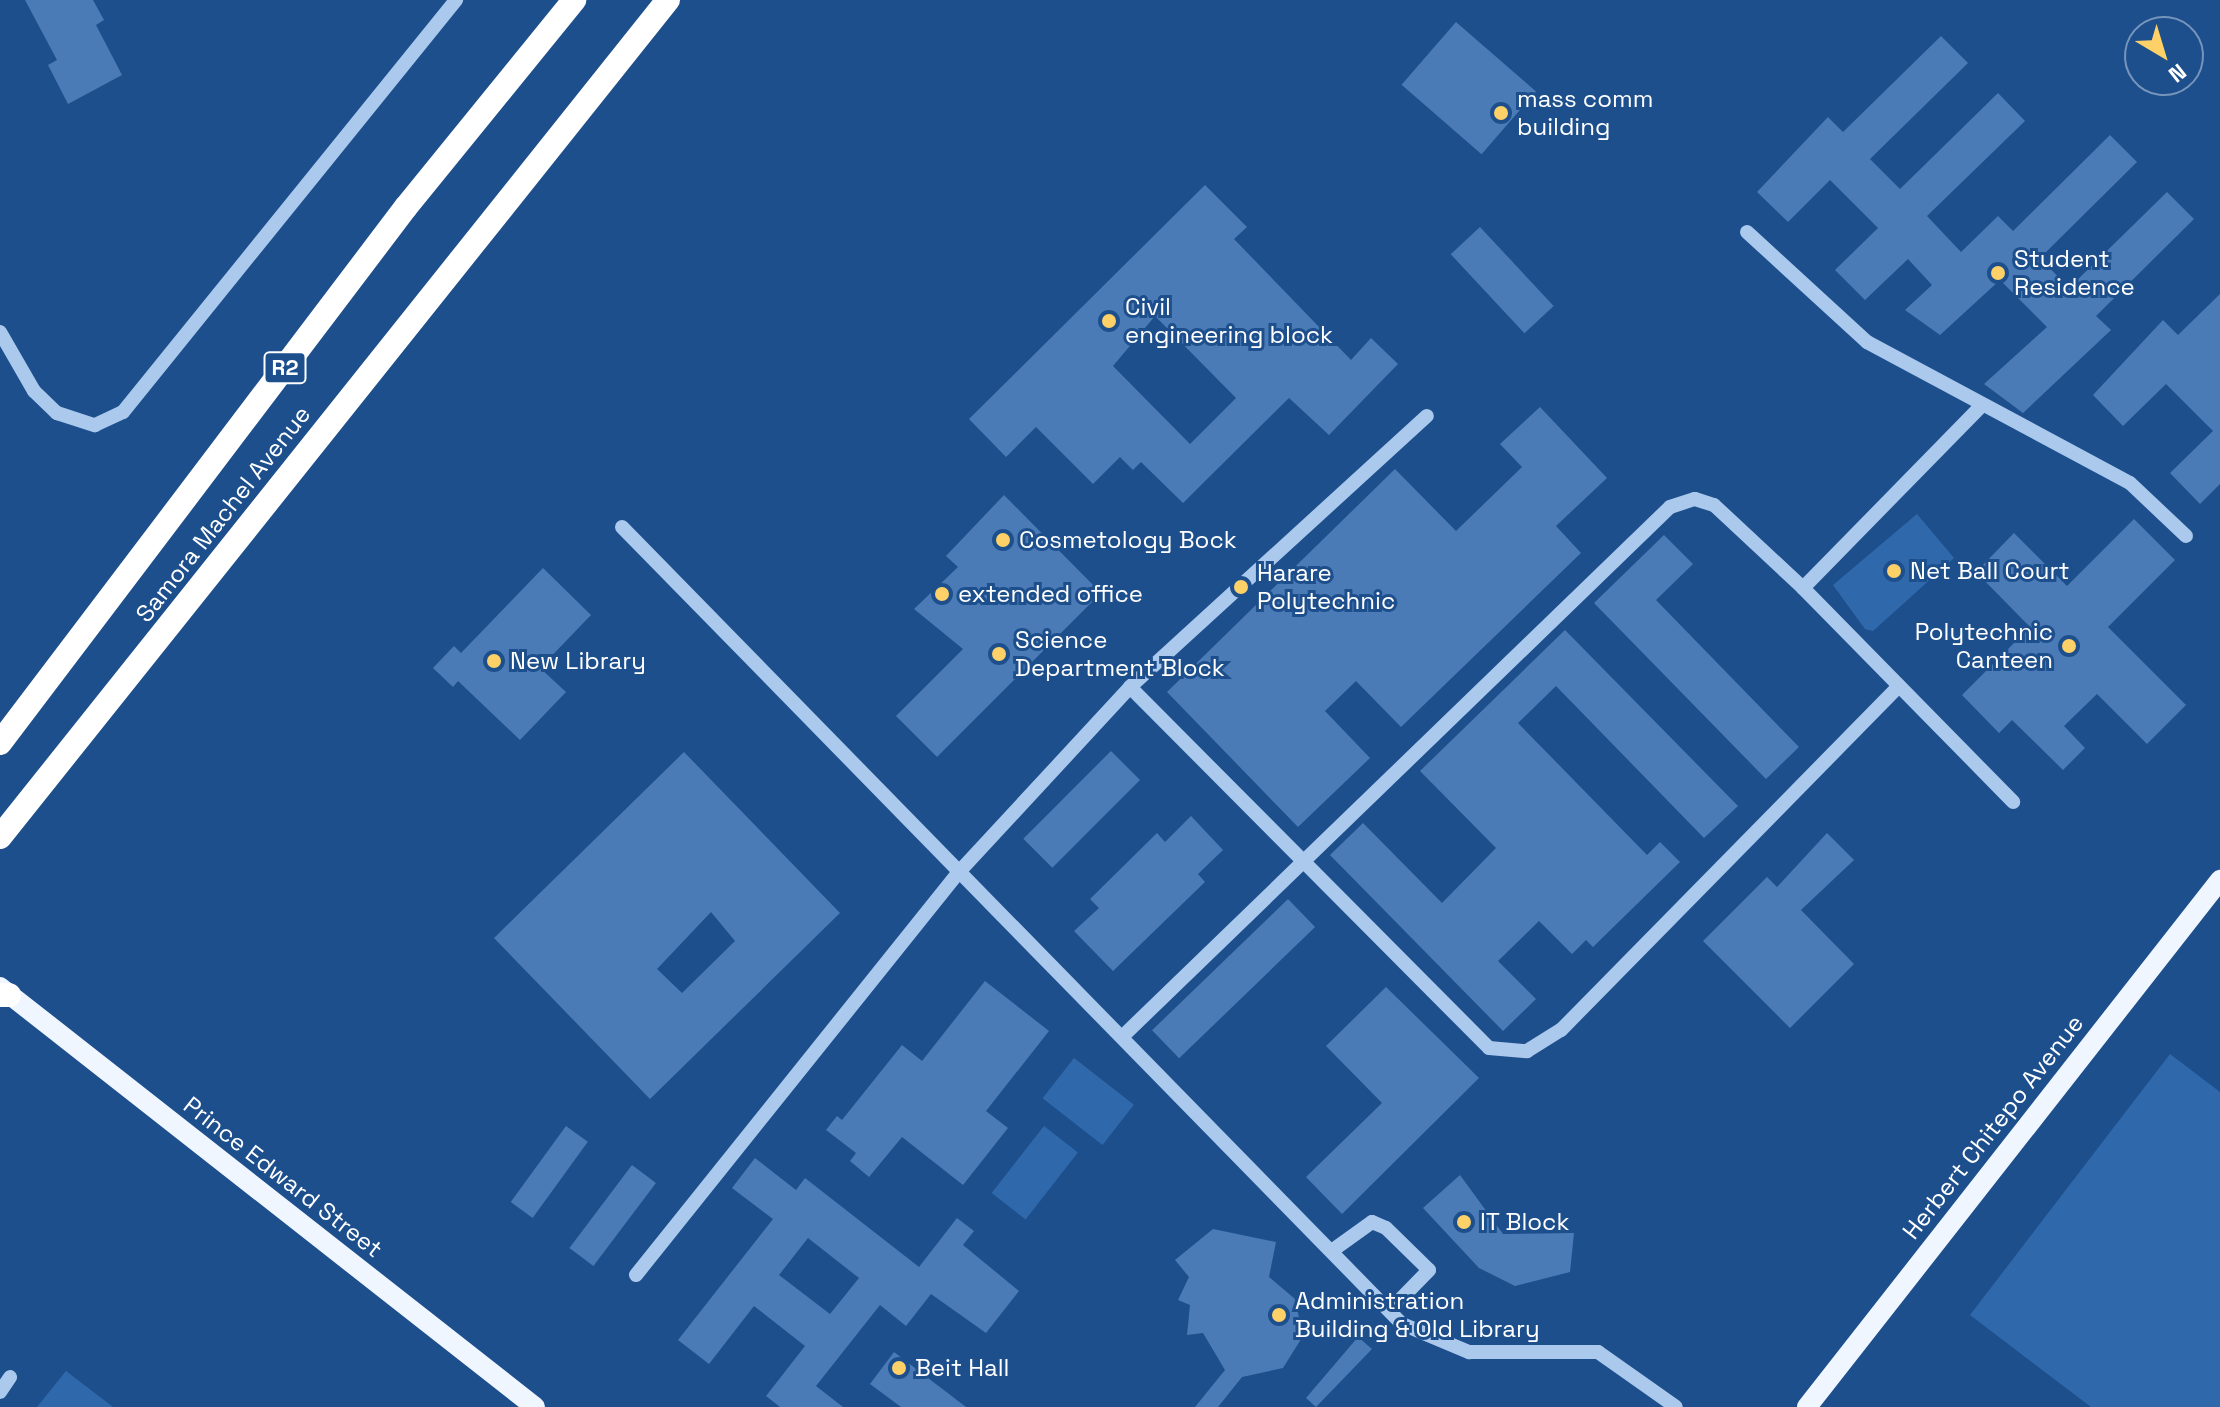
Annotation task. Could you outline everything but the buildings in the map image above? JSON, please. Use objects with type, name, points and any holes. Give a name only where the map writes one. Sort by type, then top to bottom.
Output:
[{"type":"highway","name":"Samora Machel Avenue","points":[[1,741],[406,207],[574,0]]},
{"type":"highway","name":"Samora Machel Avenue","points":[[0,837],[668,0]]},
{"type":"main road","name":"Herbert Chitepo Avenue","points":[[1807,1407],[2220,880]]},
{"type":"main road","name":"Prince Edward Street","points":[[3,993],[535,1407]]},
{"type":"lane","points":[[0,332],[34,391],[57,413],[95,425],[123,412],[456,0]]},
{"type":"lane","points":[[1747,232],[1867,342],[1980,407],[2130,483],[2186,536]]},
{"type":"lane","points":[[1803,588],[1980,407]]},
{"type":"lane","points":[[636,1275],[958,873],[1130,687],[1427,416]]},
{"type":"lane","points":[[1123,1036],[1303,866],[1670,507],[1695,499],[1714,505],[1803,588],[2013,802]]},
{"type":"lane","points":[[622,527],[958,873],[1392,1308],[1402,1324],[1469,1352],[1598,1352],[1676,1407]]},
{"type":"lane","points":[[1130,687],[1303,866],[1489,1048],[1527,1051],[1561,1030],[1899,686]]},
{"type":"lane","points":[[1333,1250],[1372,1222],[1419,1259],[1429,1270],[1392,1308]]},
{"type":"lane","points":[[0,1392],[10,1377]]},
{"type":"shaded area","name":"Net Ball Court","points":[[1917,514],[1954,558],[1873,631],[1865,629],[1833,585]]},
{"type":"shaded area","points":[[2170,1054],[2220,1092],[2220,1407],[2091,1407],[1970,1315]]},
{"type":"shaded area","points":[[1074,1058],[1134,1105],[1102,1145],[1043,1098]]},
{"type":"shaded area","points":[[1044,1126],[1078,1152],[1026,1219],[992,1193]]},
{"type":"shaded area","points":[[66,1371],[113,1407],[37,1407]]},
{"type":"place","name":"mass comm building","points":[[1501,113]]},
{"type":"place","name":"Student Residence","points":[[1998,273]]},
{"type":"place","name":"Civil engineering block","points":[[1109,321]]},
{"type":"place","name":"Cosmetology Bock","points":[[1003,540]]},
{"type":"place","name":"Net Ball Court","points":[[1894,571]]},
{"type":"place","name":"Harare Polytechnic","points":[[1241,587]]},
{"type":"place","name":"extended office","points":[[942,594]]},
{"type":"place","name":"Polytechnic Canteen","points":[[2069,646]]},
{"type":"place","name":"Science Department Block","points":[[999,654]]},
{"type":"place","name":"New Library","points":[[494,661]]},
{"type":"place","name":"IT Block","points":[[1464,1222]]},
{"type":"place","name":"Administration Building & Old Library","points":[[1279,1315]]},
{"type":"place","name":"Beit Hall","points":[[899,1368]]}]
